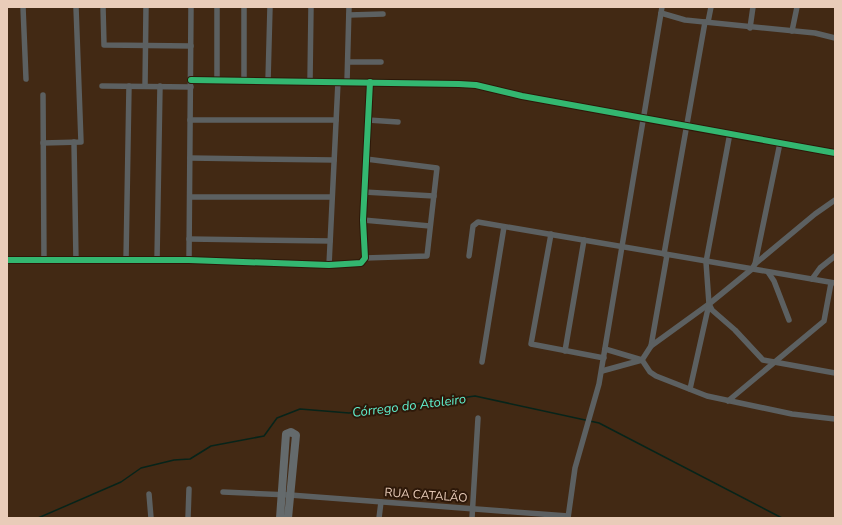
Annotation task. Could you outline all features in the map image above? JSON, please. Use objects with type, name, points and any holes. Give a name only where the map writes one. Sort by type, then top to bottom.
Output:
[{"type":"street","points":[[23,7],[26,79]]},
{"type":"street","points":[[43,143],[81,142],[76,7]]},
{"type":"street","points":[[103,7],[104,46],[191,46]]},
{"type":"street","points":[[145,86],[146,7]]},
{"type":"street","points":[[189,260],[191,7]]},
{"type":"street","points":[[217,80],[218,7]]},
{"type":"street","points":[[244,7],[244,80]]},
{"type":"street","points":[[268,81],[270,7]]},
{"type":"street","points":[[310,81],[311,7]]},
{"type":"street","points":[[347,82],[349,7]]},
{"type":"street","points":[[651,346],[686,125],[706,22],[711,7]]},
{"type":"street","points":[[750,28],[753,7]]},
{"type":"street","points":[[792,31],[797,7]]},
{"type":"street","points":[[568,517],[575,468],[602,371],[661,10],[685,20],[750,28],[821,34],[835,38]]},
{"type":"street","points":[[349,15],[383,14]]},
{"type":"street","points":[[348,62],[381,62]]},
{"type":"street","points":[[191,80],[476,85],[522,96],[835,153]]},
{"type":"street","points":[[329,265],[338,82]]},
{"type":"street","points":[[7,260],[189,260],[329,265],[361,263],[365,258],[362,220],[370,82]]},
{"type":"street","points":[[102,86],[190,87]]},
{"type":"street","points":[[126,261],[129,86]]},
{"type":"street","points":[[157,260],[160,86]]},
{"type":"street","points":[[43,95],[44,260]]},
{"type":"street","points":[[190,120],[336,120]]},
{"type":"street","points":[[368,120],[398,122]]},
{"type":"street","points":[[690,389],[709,304],[706,262],[730,133]]},
{"type":"street","points":[[74,142],[76,260]]},
{"type":"street","points":[[753,266],[780,143]]},
{"type":"street","points":[[190,158],[334,160]]},
{"type":"street","points":[[365,258],[427,256],[437,168],[366,159]]},
{"type":"street","points":[[364,192],[434,196]]},
{"type":"street","points":[[190,198],[332,198]]},
{"type":"street","points":[[602,371],[642,360],[651,346],[709,304],[815,214],[835,200]]},
{"type":"street","points":[[362,220],[430,226]]},
{"type":"street","points":[[470,256],[471,231],[476,223],[504,226],[706,262],[753,266],[768,272],[833,283],[824,321],[728,401]]},
{"type":"street","points":[[482,362],[504,226]]},
{"type":"street","points":[[551,234],[531,344],[604,358]]},
{"type":"street","points":[[189,239],[330,240]]},
{"type":"street","points":[[565,351],[584,240]]},
{"type":"street","points":[[812,280],[820,268],[835,256]]},
{"type":"street","points":[[768,272],[774,281],[789,320]]},
{"type":"street","points":[[709,304],[712,310],[735,330],[763,360],[835,373]]},
{"type":"street","points":[[605,349],[642,360],[650,372],[656,376],[707,396],[792,414],[835,418]]},
{"type":"street","points":[[738,393],[744,405]]},
{"type":"street","points":[[472,518],[478,418]]},
{"type":"street","points":[[280,518],[286,495],[296,435],[291,432],[286,434],[286,495],[288,518]]},
{"type":"street","points":[[188,518],[189,489]]},
{"type":"street","name":"RUA CATALÃO","points":[[223,492],[286,495],[568,517]]},
{"type":"street","points":[[149,494],[151,518]]},
{"type":"street","points":[[379,518],[381,502]]},
{"type":"waterway","name":"Córrego do Atoleiro","points":[[38,518],[121,482],[141,468],[174,460],[190,459],[211,446],[264,436],[277,418],[300,409],[349,413],[475,396],[599,423],[782,518]]},
{"type":"cycle path","points":[[191,80],[476,85],[522,96],[835,153]]},
{"type":"cycle path","points":[[7,260],[189,260],[329,265],[361,263],[365,258],[363,220],[370,82]]}]
